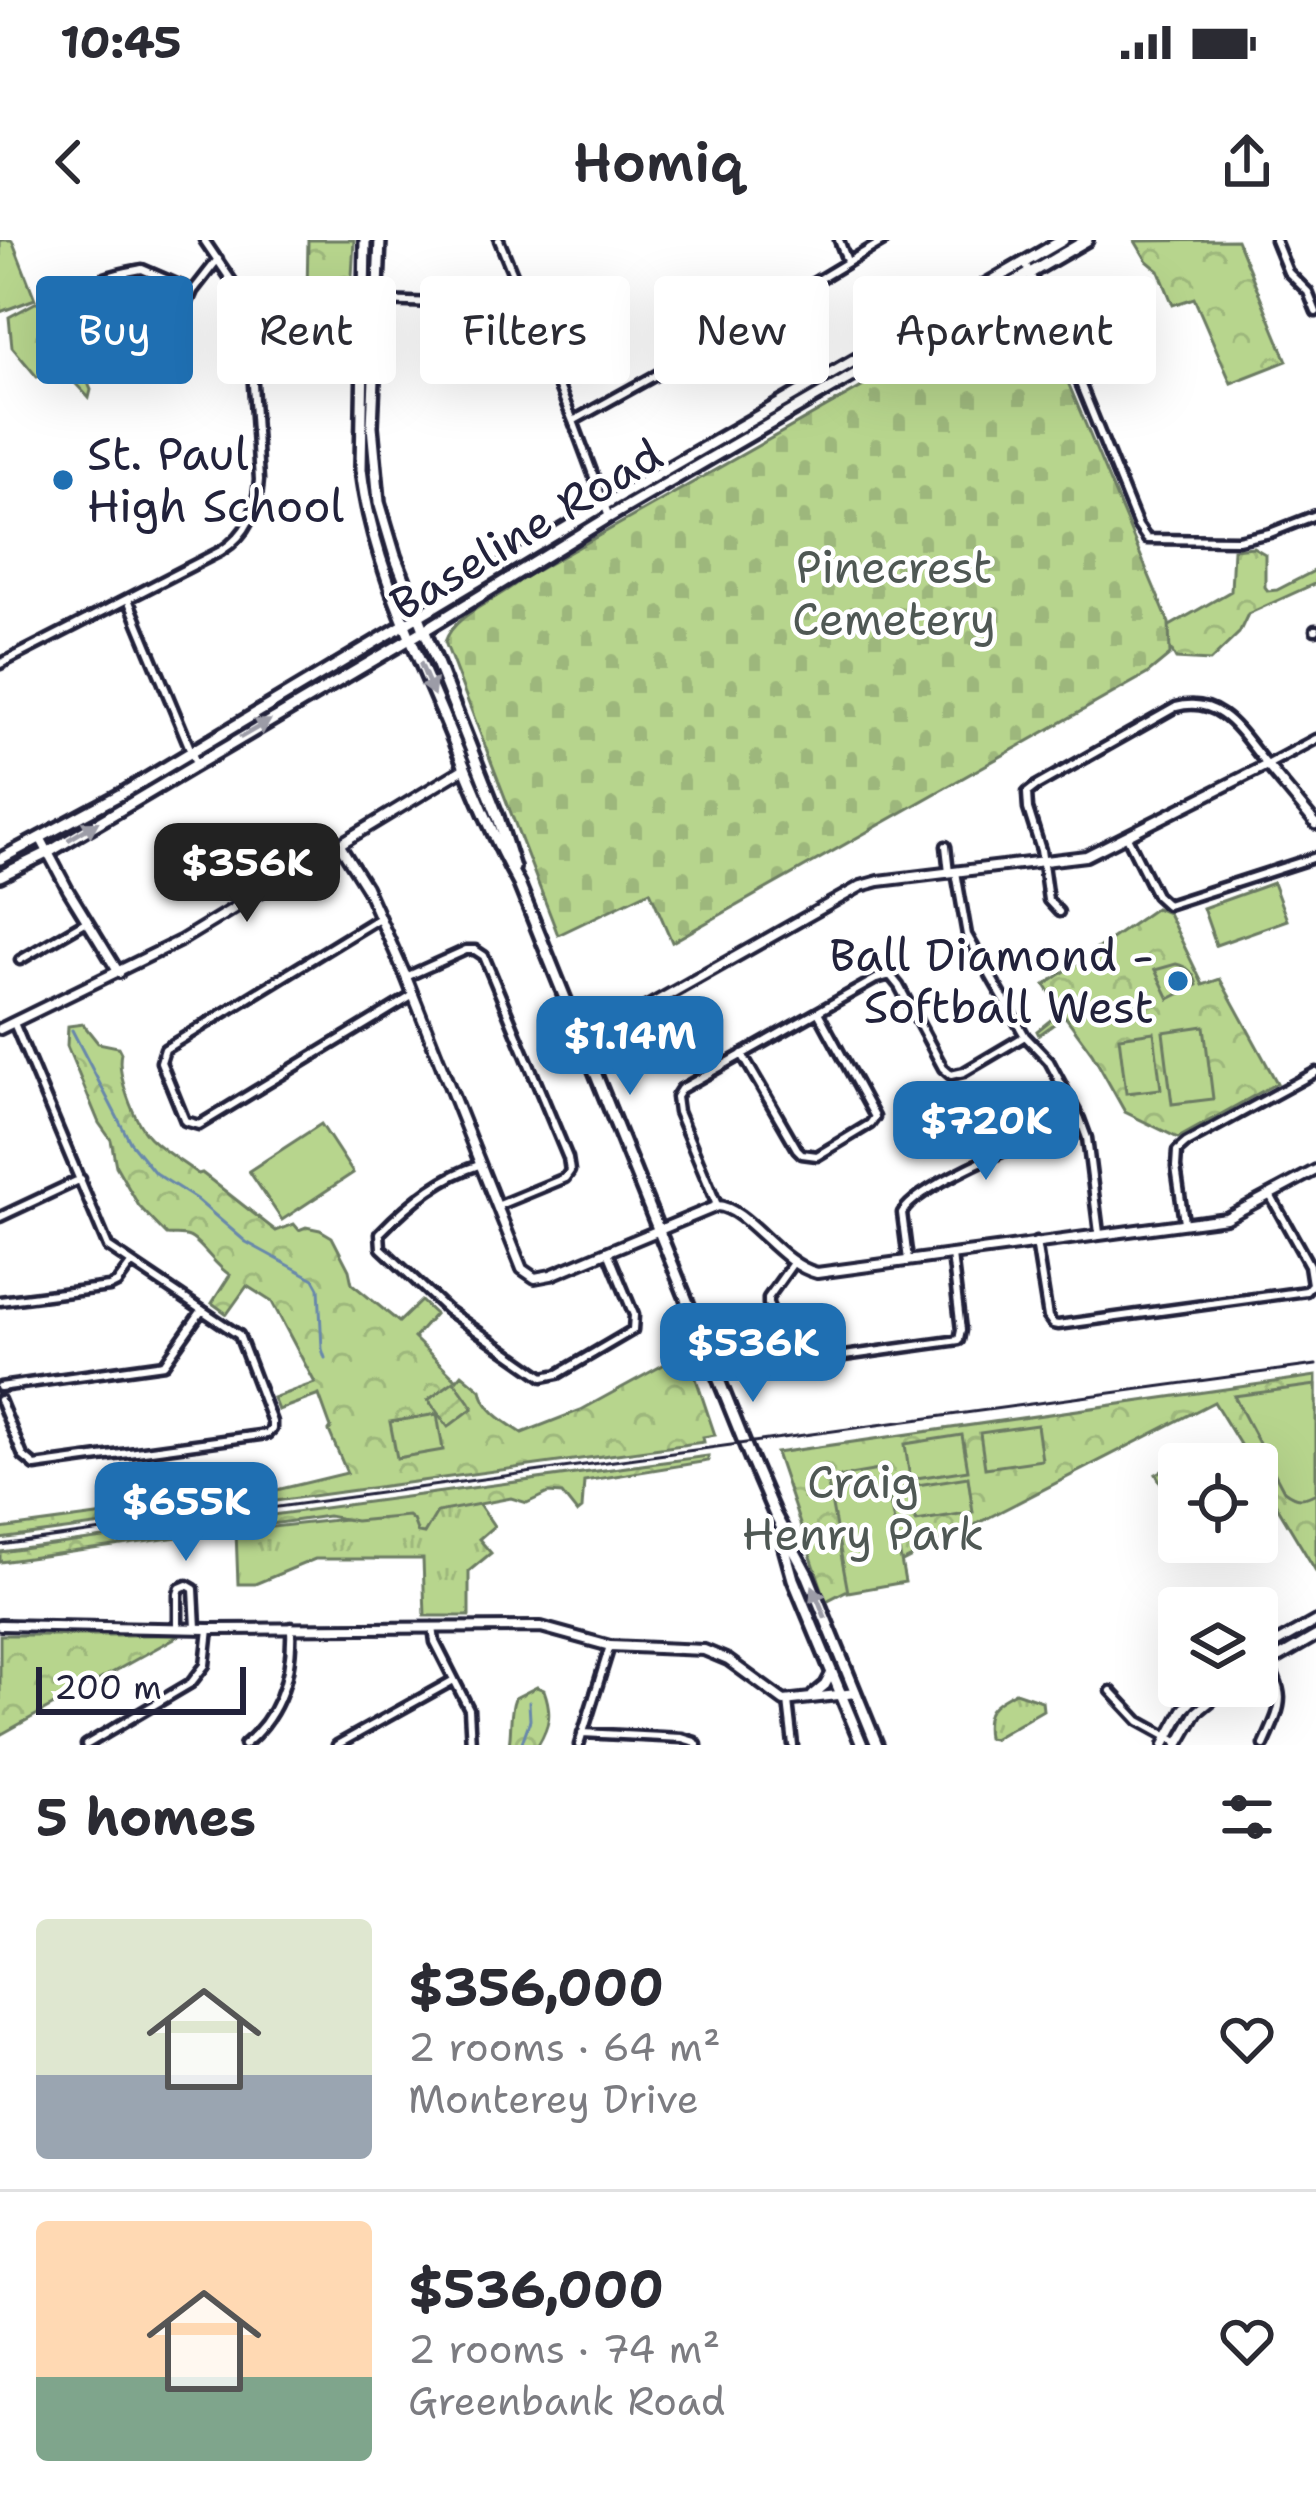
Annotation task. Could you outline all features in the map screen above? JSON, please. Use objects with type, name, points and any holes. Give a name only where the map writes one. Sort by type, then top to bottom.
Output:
[{"type":"main road","points":[[363,276],[364,240]]},
{"type":"main road","points":[[378,276],[380,240]]},
{"type":"main road","name":"Baseline Road","points":[[1028,268],[1064,240]]},
{"type":"main road","name":"Baseline Road","points":[[0,859],[417,615],[1028,268],[1087,240]]},
{"type":"main road","points":[[361,384],[364,499],[377,550],[465,768],[519,884]]},
{"type":"main road","points":[[374,384],[376,480],[390,542],[498,817],[519,884],[659,1231],[775,1514],[808,1576],[877,1745]]},
{"type":"main road","name":"Baseline Road","points":[[0,876],[47,853],[423,631],[606,511]]},
{"type":"main road","points":[[775,1514],[793,1579],[862,1745]]},
{"type":"street","points":[[204,240],[229,276]]},
{"type":"street","points":[[499,240],[513,276]]},
{"type":"street","points":[[838,240],[847,261]]},
{"type":"street","points":[[573,421],[885,240]]},
{"type":"street","points":[[1275,240],[1288,272],[1308,292],[1316,312]]},
{"type":"street","points":[[193,291],[142,269],[97,283],[84,300],[100,340],[113,350],[179,323],[199,280],[218,259]]},
{"type":"street","points":[[1028,268],[1147,539],[1238,540],[1316,515]]},
{"type":"street","points":[[0,664],[229,546],[252,517],[257,502],[252,384]]},
{"type":"street","points":[[558,384],[606,511]]},
{"type":"street","points":[[128,599],[196,763]]},
{"type":"street","points":[[1060,912],[1048,900],[1027,793],[1176,706],[1207,705],[1222,712],[1316,824]]},
{"type":"street","points":[[583,1042],[861,886],[1086,856],[1316,739]]},
{"type":"street","points":[[0,1029],[180,941],[465,768]]},
{"type":"street","points":[[1127,837],[1156,895],[1167,905],[1316,857]]},
{"type":"street","points":[[41,839],[119,973]]},
{"type":"street","points":[[339,844],[366,887],[406,977],[522,1269],[535,1278],[717,1206],[731,1209],[793,1263],[817,1273],[1226,1218],[1316,1170]]},
{"type":"street","points":[[946,845],[968,935],[1025,1036],[1049,1061],[1080,1119],[1087,1138],[1099,1234]]},
{"type":"street","points":[[379,918],[164,1049],[161,1062],[185,1121],[199,1125],[412,996]]},
{"type":"street","points":[[20,960],[87,921]]},
{"type":"street","points":[[406,977],[466,950],[484,956],[568,1158],[566,1178],[497,1206]]},
{"type":"street","points":[[717,1206],[678,1112],[676,1097],[681,1089],[876,979],[890,975],[899,986],[951,1075],[1025,1036]]},
{"type":"street","points":[[742,1054],[797,1149],[817,1156],[875,1117],[818,1012]]},
{"type":"street","points":[[0,1400],[23,1456],[35,1466],[267,1434],[272,1429],[239,1335],[108,1247],[14,1023]]},
{"type":"street","points":[[1184,1222],[1177,1151],[1316,1072]]},
{"type":"street","points":[[908,1260],[902,1213],[909,1202],[970,1167],[1080,1119]]},
{"type":"street","points":[[479,1165],[407,1205],[380,1233],[380,1248],[447,1310],[543,1377],[558,1374],[633,1330],[634,1315],[608,1252]]},
{"type":"street","points":[[0,1217],[81,1179]]},
{"type":"street","points":[[1036,1242],[1048,1317],[1058,1325],[1309,1290],[1309,1264],[1270,1195]]},
{"type":"street","points":[[793,1263],[768,1301],[793,1356],[808,1361],[959,1340],[952,1255]]},
{"type":"street","points":[[0,1301],[109,1286],[118,1283],[131,1264]]},
{"type":"street","points":[[0,1387],[164,1364],[202,1310]]},
{"type":"street","points":[[178,1628],[178,1594],[187,1585],[194,1589],[196,1628]]},
{"type":"street","points":[[1278,1642],[1316,1621]]},
{"type":"street","points":[[0,1625],[542,1627],[610,1646],[704,1650],[750,1675],[781,1700],[856,1694]]},
{"type":"street","points":[[244,1745],[274,1713],[287,1683],[291,1627]]},
{"type":"street","points":[[433,1628],[435,1642],[469,1709],[471,1745]]},
{"type":"street","points":[[88,1745],[191,1683],[205,1665],[208,1629]]},
{"type":"street","points":[[1278,1658],[1316,1636]]},
{"type":"street","points":[[579,1745],[610,1646]]},
{"type":"street","points":[[807,1700],[832,1672]]},
{"type":"street","points":[[337,1745],[454,1680]]},
{"type":"street","points":[[1264,1745],[1277,1717],[1282,1696],[1278,1687]]},
{"type":"street","points":[[1111,1691],[1139,1721],[1166,1741],[1179,1744],[1204,1707]]},
{"type":"street","points":[[788,1701],[793,1745]]},
{"type":"street","points":[[1166,1741],[1186,1707]]},
{"type":"street","points":[[582,1733],[682,1738],[697,1745]]},
{"type":"green space","points":[[0,240],[12,240],[35,299],[0,312]]},
{"type":"green space","points":[[308,240],[354,240],[352,276],[307,276]]},
{"type":"green space","points":[[1237,240],[1287,361],[1231,383],[1194,298],[1173,305],[1159,271],[1135,241]]},
{"type":"green space","points":[[36,303],[36,376],[12,347],[9,317]]},
{"type":"green space","points":[[76,384],[88,384],[89,398]]},
{"type":"green space","name":"Pinecrest Cemetery","points":[[867,384],[1069,384],[1169,623],[1170,655],[1147,674],[672,942],[650,891],[558,935],[445,642],[467,615],[522,579]]},
{"type":"green space","points":[[1253,547],[1265,554],[1268,591],[1316,570],[1316,583],[1248,614],[1239,633],[1210,661],[1176,659],[1165,639],[1168,627],[1231,591],[1233,549]]},
{"type":"green space","points":[[1273,883],[1287,920],[1216,945],[1203,908]]},
{"type":"green space","points":[[1156,908],[1168,913],[1203,985],[1220,979],[1277,1083],[1178,1138],[1125,1112],[1065,1016],[1039,1035],[1037,1031],[1062,1011],[1045,985]]},
{"type":"green space","name":"Ball Diamond - Softball West","points":[[1176,964],[1190,971],[1197,985],[1169,999],[1155,970]]},
{"type":"green space","points":[[83,1024],[98,1043],[118,1047],[128,1097],[149,1137],[276,1231],[294,1224],[299,1230],[306,1227],[332,1237],[352,1284],[399,1322],[421,1301],[435,1314],[414,1338],[457,1380],[462,1374],[481,1390],[491,1409],[515,1429],[522,1433],[581,1410],[687,1352],[715,1435],[703,1437],[704,1442],[0,1539],[0,1529],[260,1494],[347,1473],[319,1395],[278,1410],[273,1398],[315,1383],[272,1302],[247,1286],[227,1314],[212,1303],[230,1275],[193,1239],[167,1235],[139,1206],[116,1166],[111,1140],[99,1123],[67,1046],[68,1026]]},
{"type":"green space","points":[[1204,1026],[1213,1099],[1172,1104],[1163,1032]]},
{"type":"green space","points":[[1154,1032],[1161,1089],[1126,1093],[1119,1037]]},
{"type":"green space","points":[[321,1124],[353,1173],[282,1220],[249,1171]]},
{"type":"green space","name":"Craig Henry Park","points":[[1316,1376],[1316,1571],[1278,1508],[1278,1443],[1239,1443],[1214,1402],[826,1601],[776,1453]]},
{"type":"green space","points":[[454,1381],[473,1408],[448,1427],[428,1400]]},
{"type":"green space","points":[[1316,1385],[1316,1493],[1303,1498],[1284,1491],[1278,1480],[1278,1443],[1259,1443],[1234,1396]]},
{"type":"green space","points":[[437,1414],[443,1450],[397,1458],[390,1422]]},
{"type":"green space","points":[[1037,1425],[1042,1460],[985,1468],[980,1433]]},
{"type":"green space","points":[[962,1435],[968,1470],[910,1479],[905,1444]]},
{"type":"green space","points":[[708,1456],[708,1461],[584,1481],[582,1509],[577,1513],[562,1494],[548,1493],[527,1503],[511,1498],[437,1512],[424,1534],[418,1533],[408,1516],[355,1521],[328,1516],[0,1562],[0,1552]]},
{"type":"green space","points":[[884,1469],[905,1582],[848,1592],[827,1479]]},
{"type":"green space","points":[[968,1477],[973,1512],[916,1521],[911,1486]]},
{"type":"green space","points":[[479,1504],[494,1526],[479,1539],[491,1553],[469,1571],[469,1616],[425,1616],[423,1559],[315,1559],[255,1584],[238,1584],[236,1531]]},
{"type":"green space","points":[[0,1635],[180,1635],[0,1735]]},
{"type":"green space","points":[[537,1687],[544,1690],[548,1705],[542,1738],[538,1745],[509,1745],[515,1698]]},
{"type":"green space","points":[[1015,1692],[1042,1701],[1043,1710],[987,1738],[991,1709]]},
{"type":"waterway","points":[[72,1030],[130,1142],[155,1173],[196,1199],[246,1242],[314,1279],[319,1288],[325,1358]]},
{"type":"waterway","points":[[521,1745],[530,1720],[529,1702]]},
{"type":"railway","points":[[0,1545],[1316,1365]]},
{"type":"place","name":"St. Paul High School","points":[[63,480]]},
{"type":"place","name":"Ball Diamond - Softball West","points":[[1178,981]]}]
